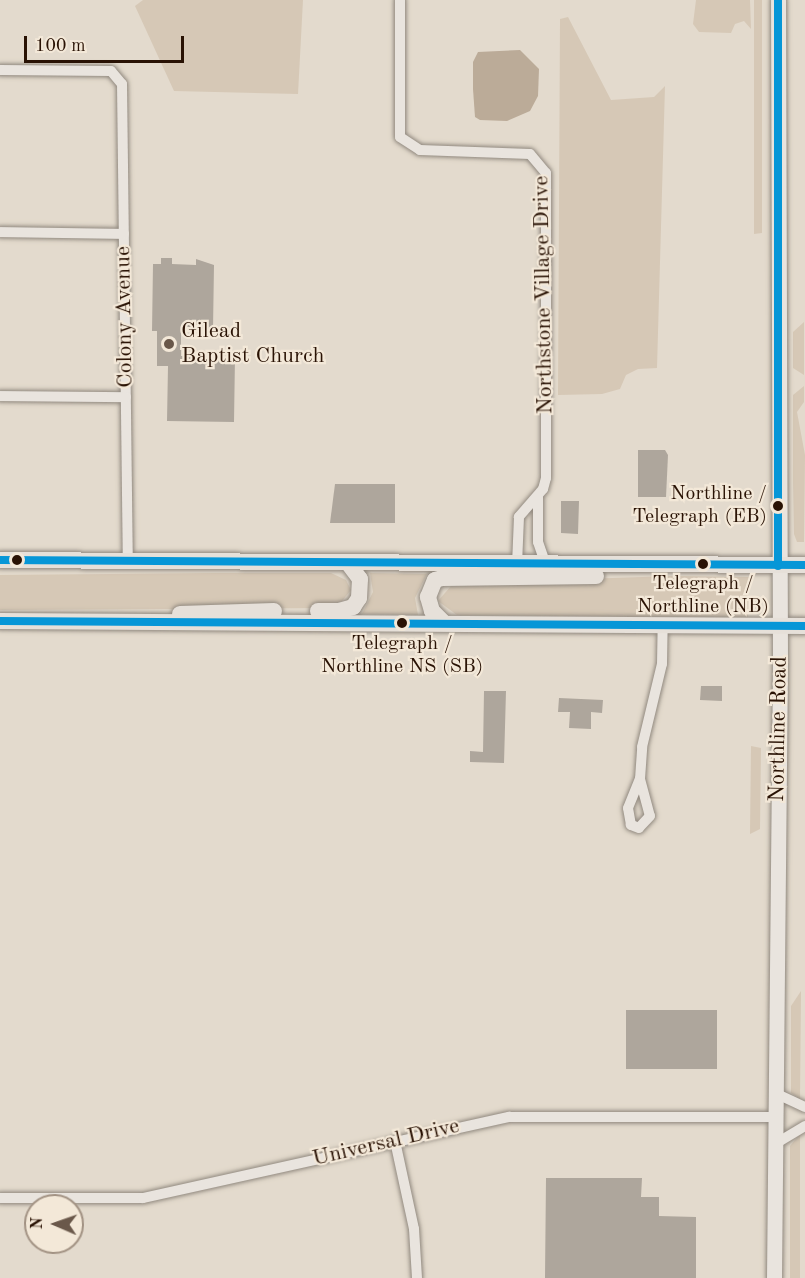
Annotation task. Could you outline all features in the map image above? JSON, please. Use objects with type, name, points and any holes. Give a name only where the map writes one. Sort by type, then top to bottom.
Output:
[{"type":"main road","name":"Northline Road","points":[[774,1278],[779,625],[778,0]]},
{"type":"main road","points":[[0,560],[128,563],[805,566]]},
{"type":"main road","points":[[0,571],[99,572],[145,563]]},
{"type":"main road","points":[[145,621],[202,610],[339,611],[353,607],[362,591],[360,579],[348,563]]},
{"type":"main road","points":[[444,623],[432,611],[428,597],[435,580],[442,578],[590,576],[633,573],[647,565]]},
{"type":"main road","points":[[0,621],[805,626]]},
{"type":"street","name":"Northstone Village Drive","points":[[400,0],[400,137],[420,150],[530,154],[546,173],[546,478],[538,496],[519,517],[517,564]]},
{"type":"street","name":"Colony Avenue","points":[[0,70],[115,73],[122,84],[128,563]]},
{"type":"street","points":[[0,232],[124,234]]},
{"type":"street","points":[[0,396],[126,398]]},
{"type":"street","name":"Northstone Village Drive","points":[[538,496],[538,542],[546,565]]},
{"type":"street","points":[[640,779],[642,747],[662,664],[663,625]]},
{"type":"street","points":[[775,1093],[805,1107]]},
{"type":"street","name":"Universal Drive","points":[[0,1198],[143,1198],[509,1117],[775,1117]]},
{"type":"street","points":[[775,1144],[805,1126]]},
{"type":"street","points":[[395,1141],[414,1229],[417,1278]]},
{"type":"shaded area","points":[[143,0],[303,0],[298,94],[174,91],[135,6]]},
{"type":"shaded area","points":[[696,0],[750,0],[751,29],[744,21],[735,24],[731,33],[699,32],[693,24]]},
{"type":"shaded area","points":[[754,0],[762,0],[762,233],[754,234]]},
{"type":"shaded area","points":[[568,17],[611,100],[654,97],[665,86],[657,368],[638,369],[626,375],[620,389],[602,394],[558,395],[560,19]]},
{"type":"shaded area","points":[[520,50],[539,69],[538,96],[530,111],[507,121],[480,120],[475,117],[473,62],[478,52]]},
{"type":"shaded area","points":[[804,322],[804,375],[793,368],[793,332]]},
{"type":"shaded area","points":[[804,386],[804,402],[797,412],[805,455],[804,542],[797,542],[794,534],[793,395]]},
{"type":"shaded area","points":[[331,573],[346,580],[351,590],[342,601],[323,608],[0,610],[0,575]]},
{"type":"shaded area","points":[[370,573],[427,574],[415,598],[418,615],[362,614],[373,592]]},
{"type":"shaded area","points":[[672,576],[749,577],[748,618],[457,615],[438,601],[451,586],[466,583]]},
{"type":"shaded area","points":[[751,746],[761,748],[760,829],[750,834]]},
{"type":"shaded area","points":[[801,991],[800,1099],[791,1093],[791,1006]]},
{"type":"shaded area","points":[[800,1134],[800,1278],[790,1278],[790,1146]]},
{"type":"building","name":"Gilead Baptist Church","points":[[161,258],[172,258],[172,264],[196,265],[196,259],[214,265],[213,329],[181,328],[181,356],[235,357],[234,422],[167,421],[168,366],[157,366],[157,331],[152,331],[153,264],[161,264]]},
{"type":"building","points":[[638,450],[665,450],[668,455],[666,497],[638,497]]},
{"type":"building","points":[[335,484],[395,484],[395,523],[330,523]]},
{"type":"building","points":[[561,501],[579,501],[578,534],[561,533]]},
{"type":"building","points":[[701,686],[722,686],[722,701],[700,700]]},
{"type":"building","points":[[484,691],[506,691],[504,763],[470,762],[470,751],[483,752]]},
{"type":"building","points":[[559,698],[603,700],[602,713],[591,712],[591,729],[569,728],[570,712],[558,712]]},
{"type":"building","points":[[626,1010],[717,1010],[717,1069],[626,1069]]},
{"type":"building","points":[[546,1178],[642,1178],[641,1197],[659,1197],[659,1216],[696,1217],[696,1278],[545,1278]]},
{"type":"transit line","points":[[778,0],[778,566]]},
{"type":"transit line","points":[[0,560],[805,565]]},
{"type":"transit line","points":[[0,621],[805,626]]},
{"type":"place","name":"Gilead Baptist Church","points":[[169,344]]},
{"type":"place","name":"Northline / Telegraph (EB)","points":[[778,506]]},
{"type":"place","name":"Telegraph / Northline (NB)","points":[[703,564]]},
{"type":"place","name":"Telegraph / Northline NS (SB)","points":[[402,623]]}]
